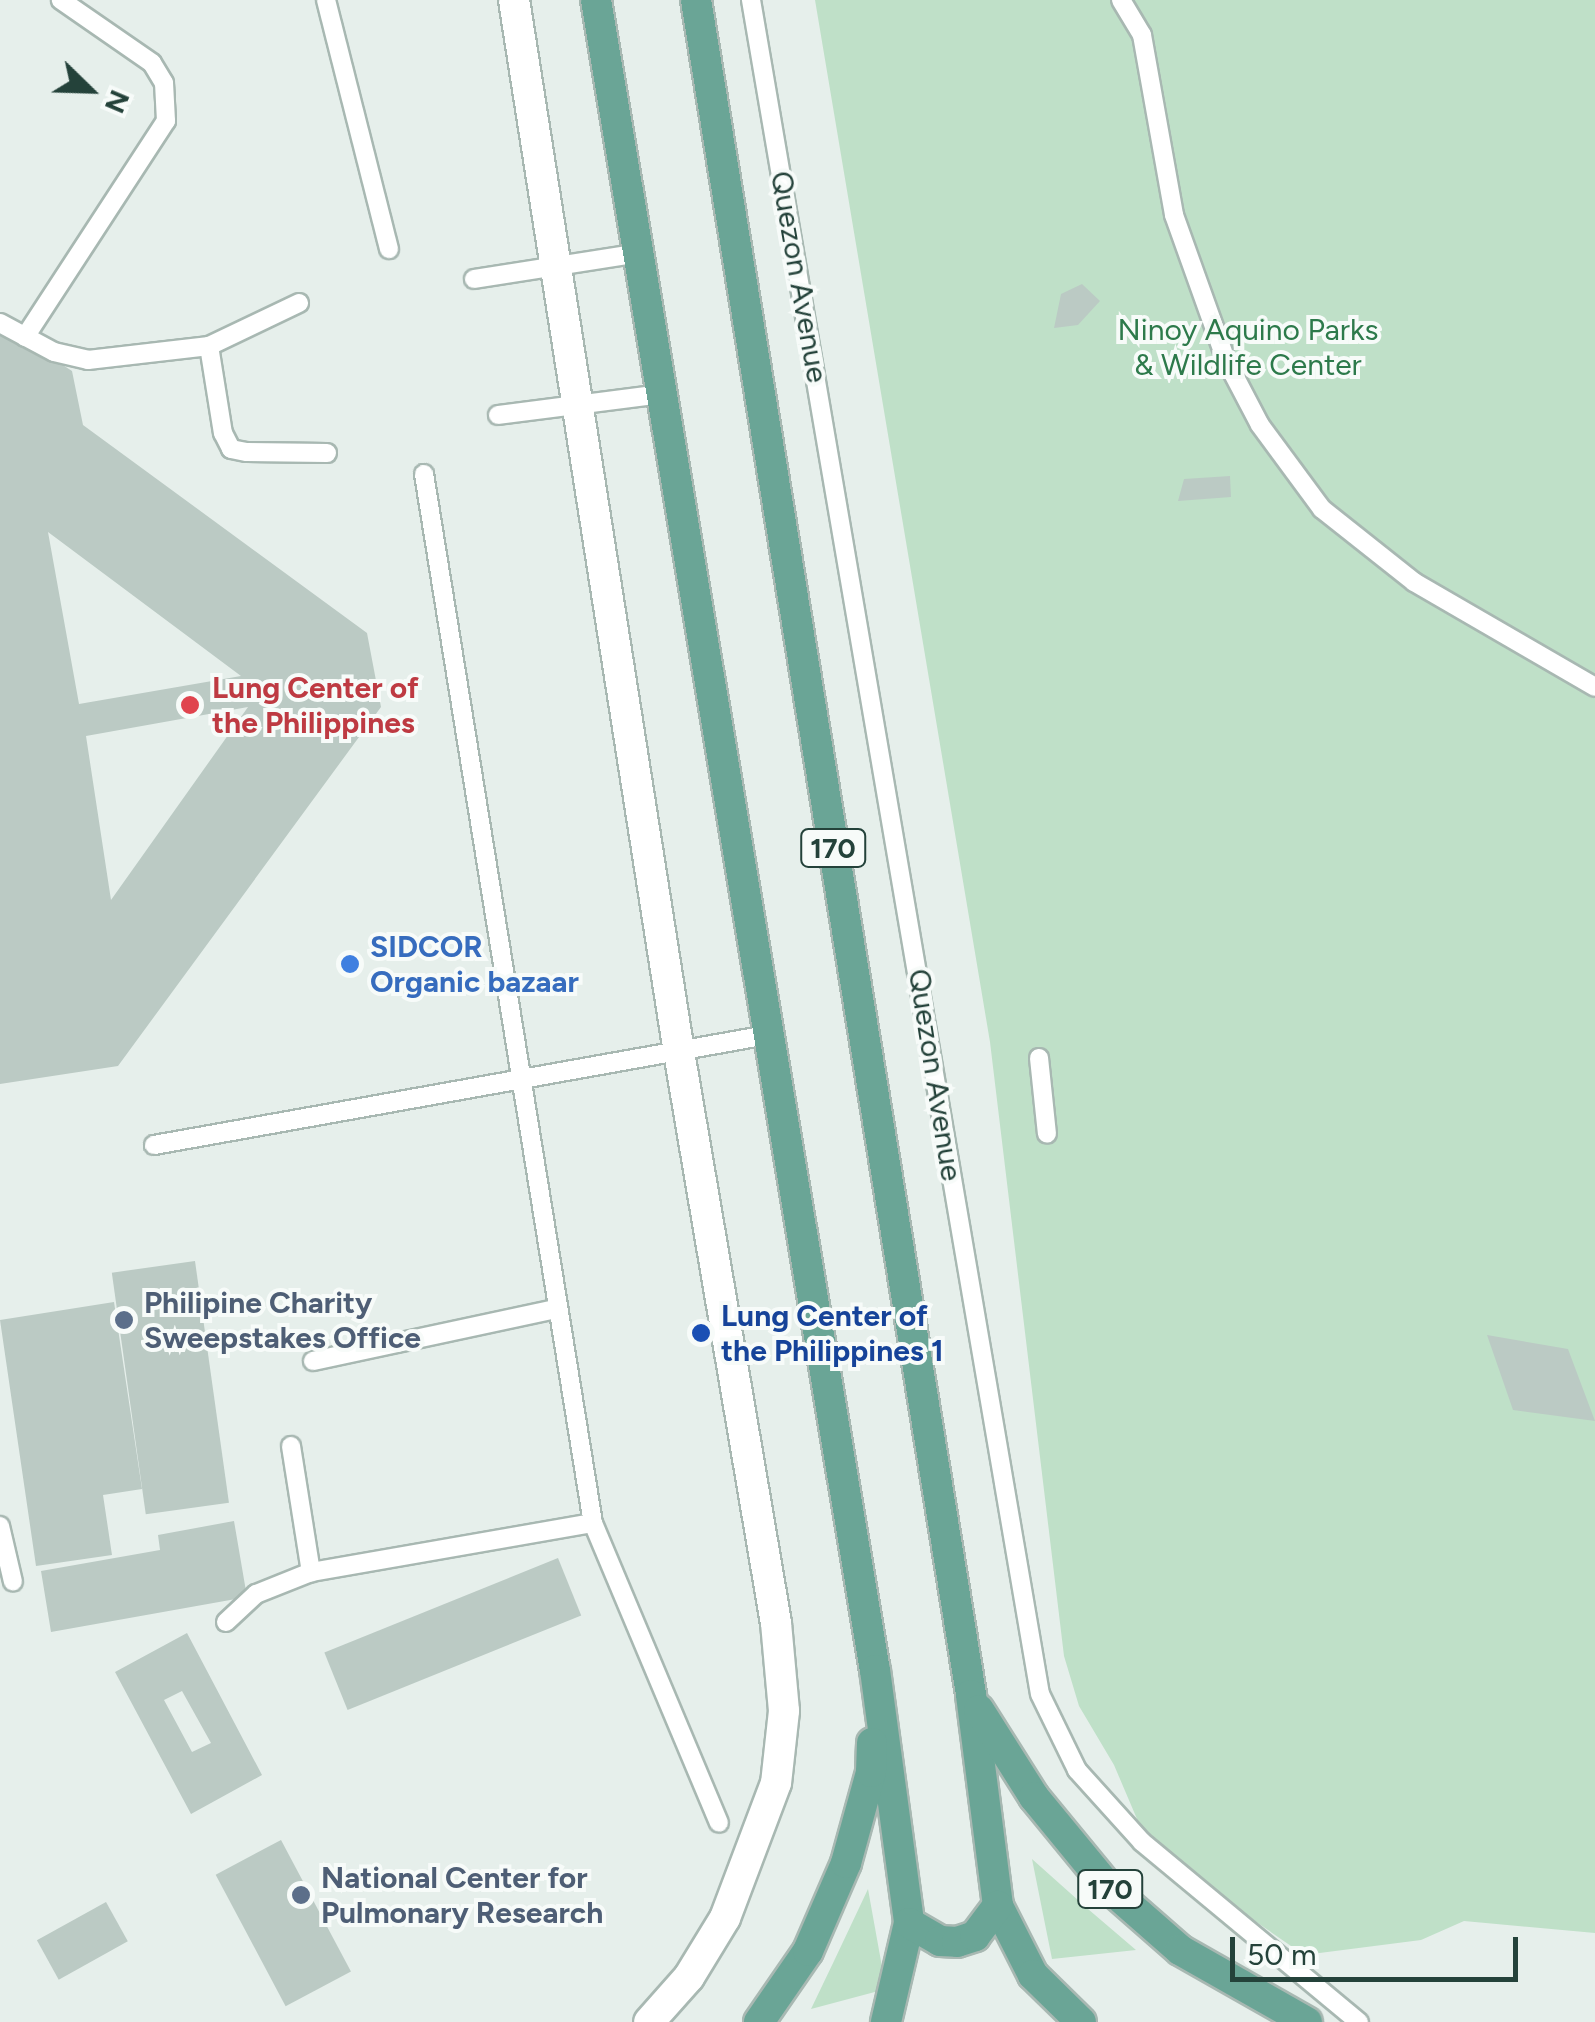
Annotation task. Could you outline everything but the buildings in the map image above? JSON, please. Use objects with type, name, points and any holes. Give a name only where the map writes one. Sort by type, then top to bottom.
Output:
[{"type":"main road","points":[[596,0],[772,1034],[875,1670],[909,1923],[886,2022]]},
{"type":"main road","name":"Quezon Avenue","points":[[696,0],[970,1695],[998,1906],[1033,1974],[1081,2022]]},
{"type":"main road","points":[[759,2022],[808,1951],[846,1863],[871,1772],[875,1670]]},
{"type":"main road","name":"Quezon Avenue","points":[[970,1695],[1034,1796],[1107,1886],[1180,1950],[1308,2022]]},
{"type":"main road","points":[[909,1923],[940,1941],[957,1942],[974,1936],[998,1906]]},
{"type":"street","points":[[514,0],[679,1052],[776,1623],[784,1711],[776,1783],[725,1918],[689,1977],[650,2022]]},
{"type":"lane","points":[[26,338],[166,121],[164,83],[152,63],[62,0]]},
{"type":"lane","points":[[326,0],[389,250]]},
{"type":"lane","name":"Quezon Avenue","points":[[751,0],[1040,1694],[1077,1770],[1142,1842],[1359,2022]]},
{"type":"lane","points":[[1121,0],[1142,35],[1174,215],[1226,360],[1260,425],[1322,509],[1414,582],[1595,687]]},
{"type":"lane","points":[[474,279],[640,253]]},
{"type":"lane","points":[[0,323],[26,338],[88,360],[209,346],[299,303]]},
{"type":"lane","points":[[209,346],[222,433],[231,449],[327,453]]},
{"type":"lane","points":[[498,415],[663,394]]},
{"type":"lane","points":[[424,474],[556,1309],[594,1523],[719,1822]]},
{"type":"lane","points":[[154,1144],[772,1034]]},
{"type":"lane","points":[[1039,1058],[1047,1134]]},
{"type":"lane","points":[[313,1361],[556,1309]]},
{"type":"lane","points":[[291,1446],[311,1572]]},
{"type":"lane","points":[[226,1622],[256,1594],[311,1572],[594,1523]]},
{"type":"lane","points":[[0,1526],[13,1582]]},
{"type":"green space","name":"Ninoy Aquino Parks & Wildlife Center","points":[[815,0],[1595,0],[1595,1933],[1464,1921],[1421,1940],[1304,1955],[1226,1901],[1140,1826],[1114,1765],[1079,1706],[1064,1656],[990,1042]]},
{"type":"green space","points":[[1032,1859],[1088,1909],[1136,1950],[1052,1959]]},
{"type":"green space","points":[[868,1889],[886,1989],[811,2009],[834,1961]]},
{"type":"place","name":"Lung Center of the Philippines","points":[[190,705]]},
{"type":"place","name":"SIDCOR Organic bazaar","points":[[350,964]]},
{"type":"place","name":"Philipine Charity Sweepstakes Office","points":[[124,1320]]},
{"type":"place","name":"Lung Center of the Philippines 1","points":[[701,1333]]},
{"type":"place","name":"National Center for Pulmonary Research","points":[[301,1895]]}]
